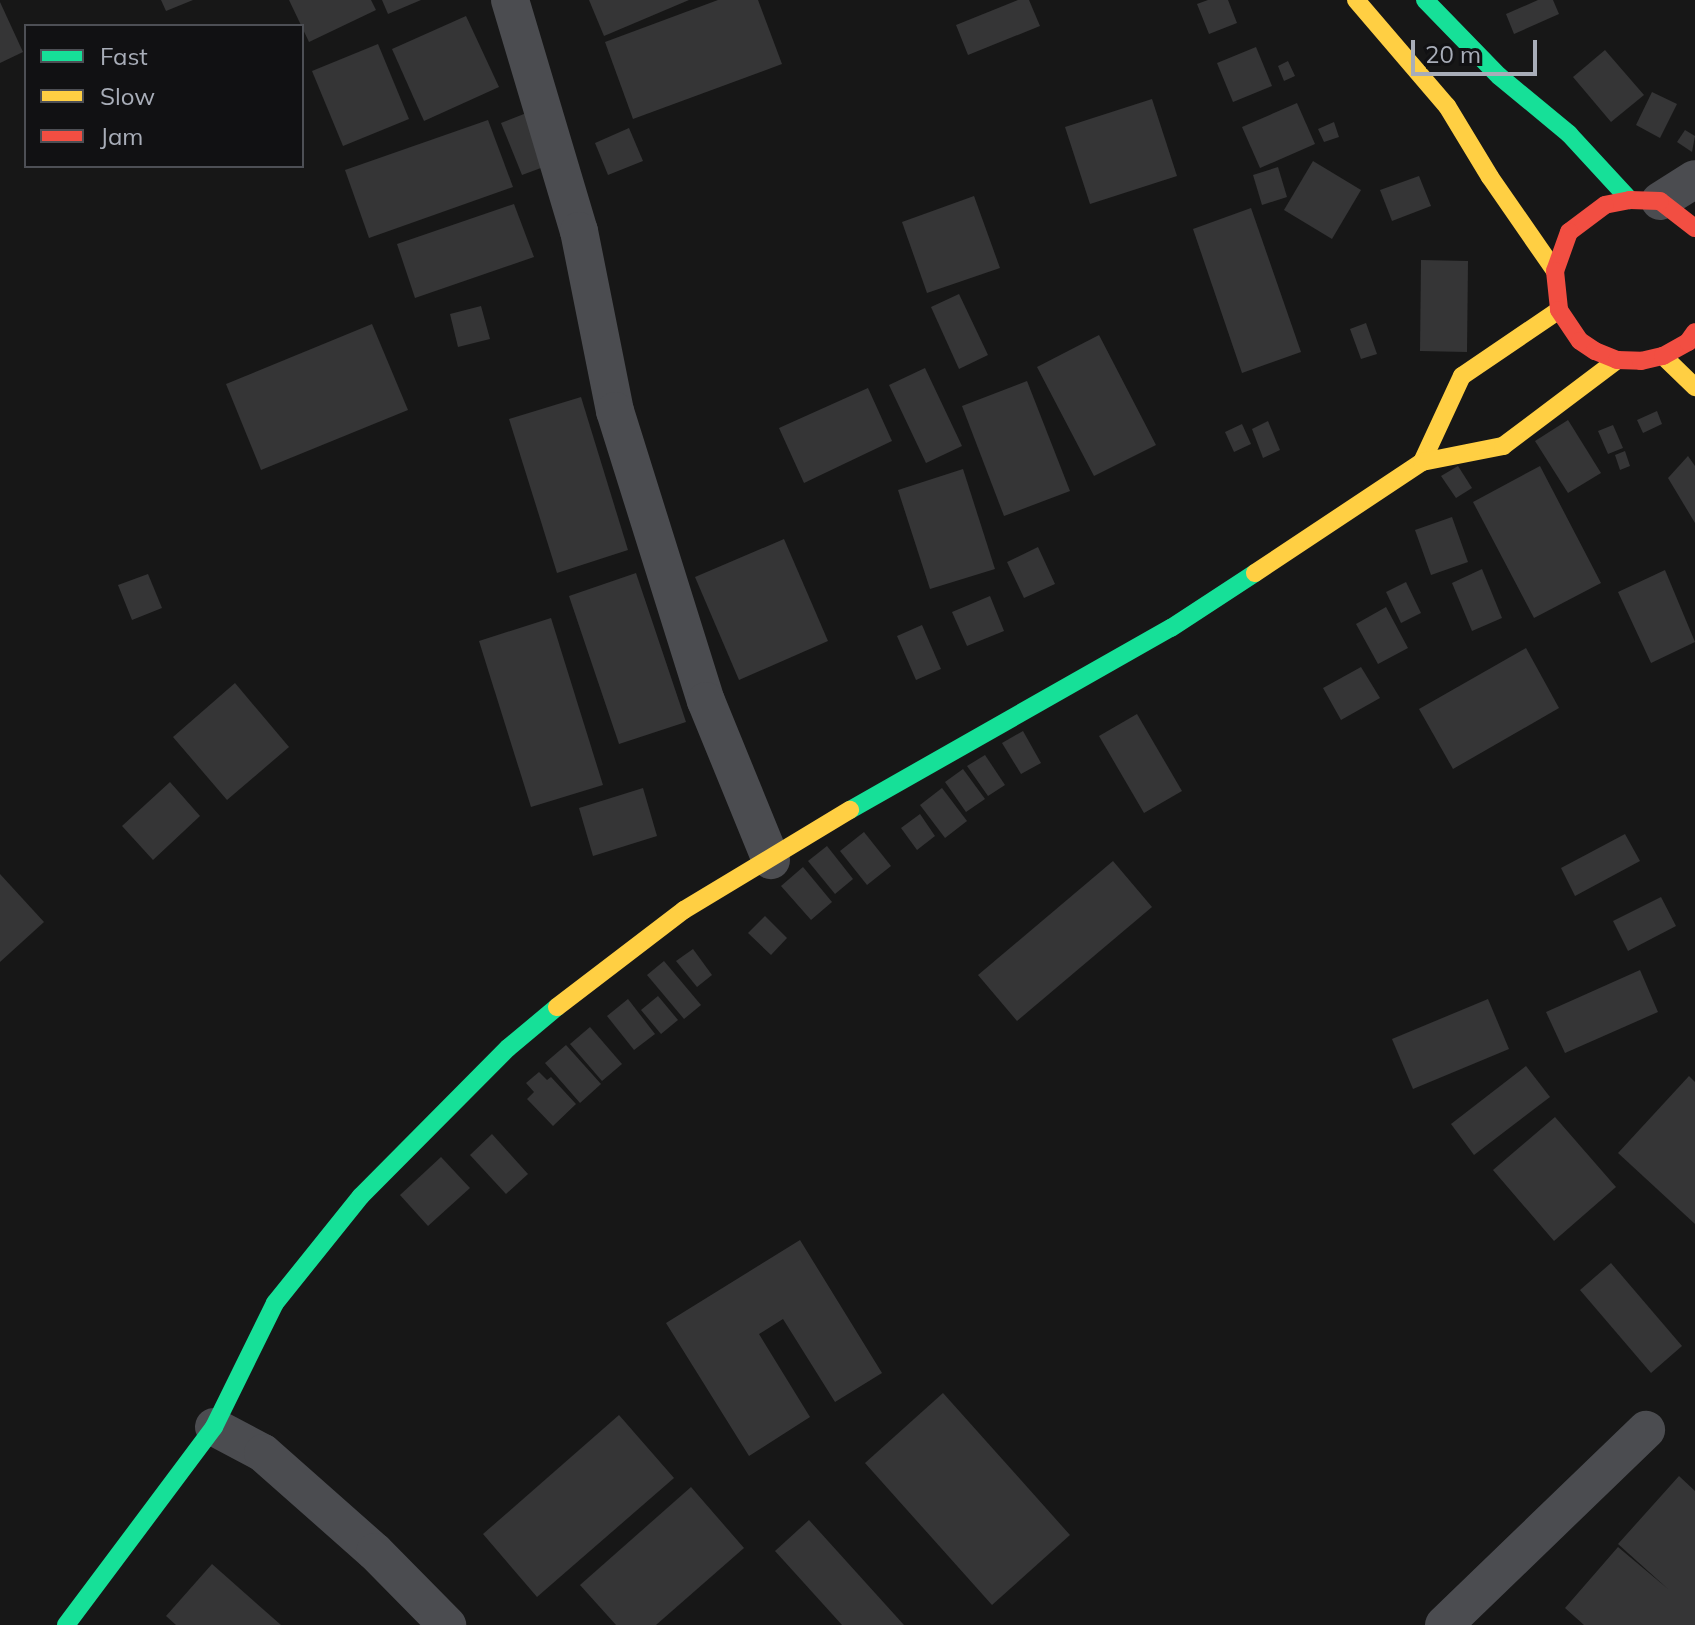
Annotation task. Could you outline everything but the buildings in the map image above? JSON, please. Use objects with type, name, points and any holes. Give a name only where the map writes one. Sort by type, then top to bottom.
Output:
[{"type":"street","points":[[510,0],[579,231],[615,411],[706,701],[771,860]]},
{"type":"street","points":[[1356,0],[1447,106],[1490,177],[1555,271]]},
{"type":"street","points":[[1425,0],[1499,76],[1645,200],[1695,228]]},
{"type":"street","points":[[1695,179],[1645,200],[1605,205],[1583,218],[1569,232],[1555,271],[1559,310],[1580,341],[1617,360],[1641,361],[1663,356],[1688,342],[1695,332]]},
{"type":"street","points":[[1422,462],[1462,376],[1559,310]]},
{"type":"street","points":[[1663,356],[1695,387]]},
{"type":"street","points":[[66,1625],[214,1427],[275,1303],[361,1196],[508,1048],[600,971],[684,910],[864,802],[1171,628],[1422,462],[1503,446],[1617,360]]},
{"type":"street","points":[[214,1427],[263,1453],[375,1552],[447,1625]]},
{"type":"street","points":[[1444,1625],[1646,1430]]},
{"type":"traffic: fast","points":[[1425,0],[1499,76],[1569,134],[1630,200]]},
{"type":"traffic: fast","points":[[850,810],[1171,628],[1255,573]]},
{"type":"traffic: fast","points":[[66,1625],[214,1427],[275,1303],[361,1196],[508,1048],[557,1007]]},
{"type":"traffic: slow","points":[[1356,0],[1447,106],[1490,177],[1555,271]]},
{"type":"traffic: slow","points":[[1422,462],[1462,376],[1559,310]]},
{"type":"traffic: slow","points":[[1663,356],[1695,387]]},
{"type":"traffic: slow","points":[[1255,573],[1422,462],[1503,446],[1617,360]]},
{"type":"traffic: slow","points":[[557,1007],[684,910],[850,810]]},
{"type":"traffic: jam","points":[[1695,228],[1660,201],[1630,200],[1605,205],[1569,232],[1555,271],[1559,310],[1580,341],[1595,351],[1617,360],[1641,361],[1663,356],[1688,342],[1695,332]]}]
